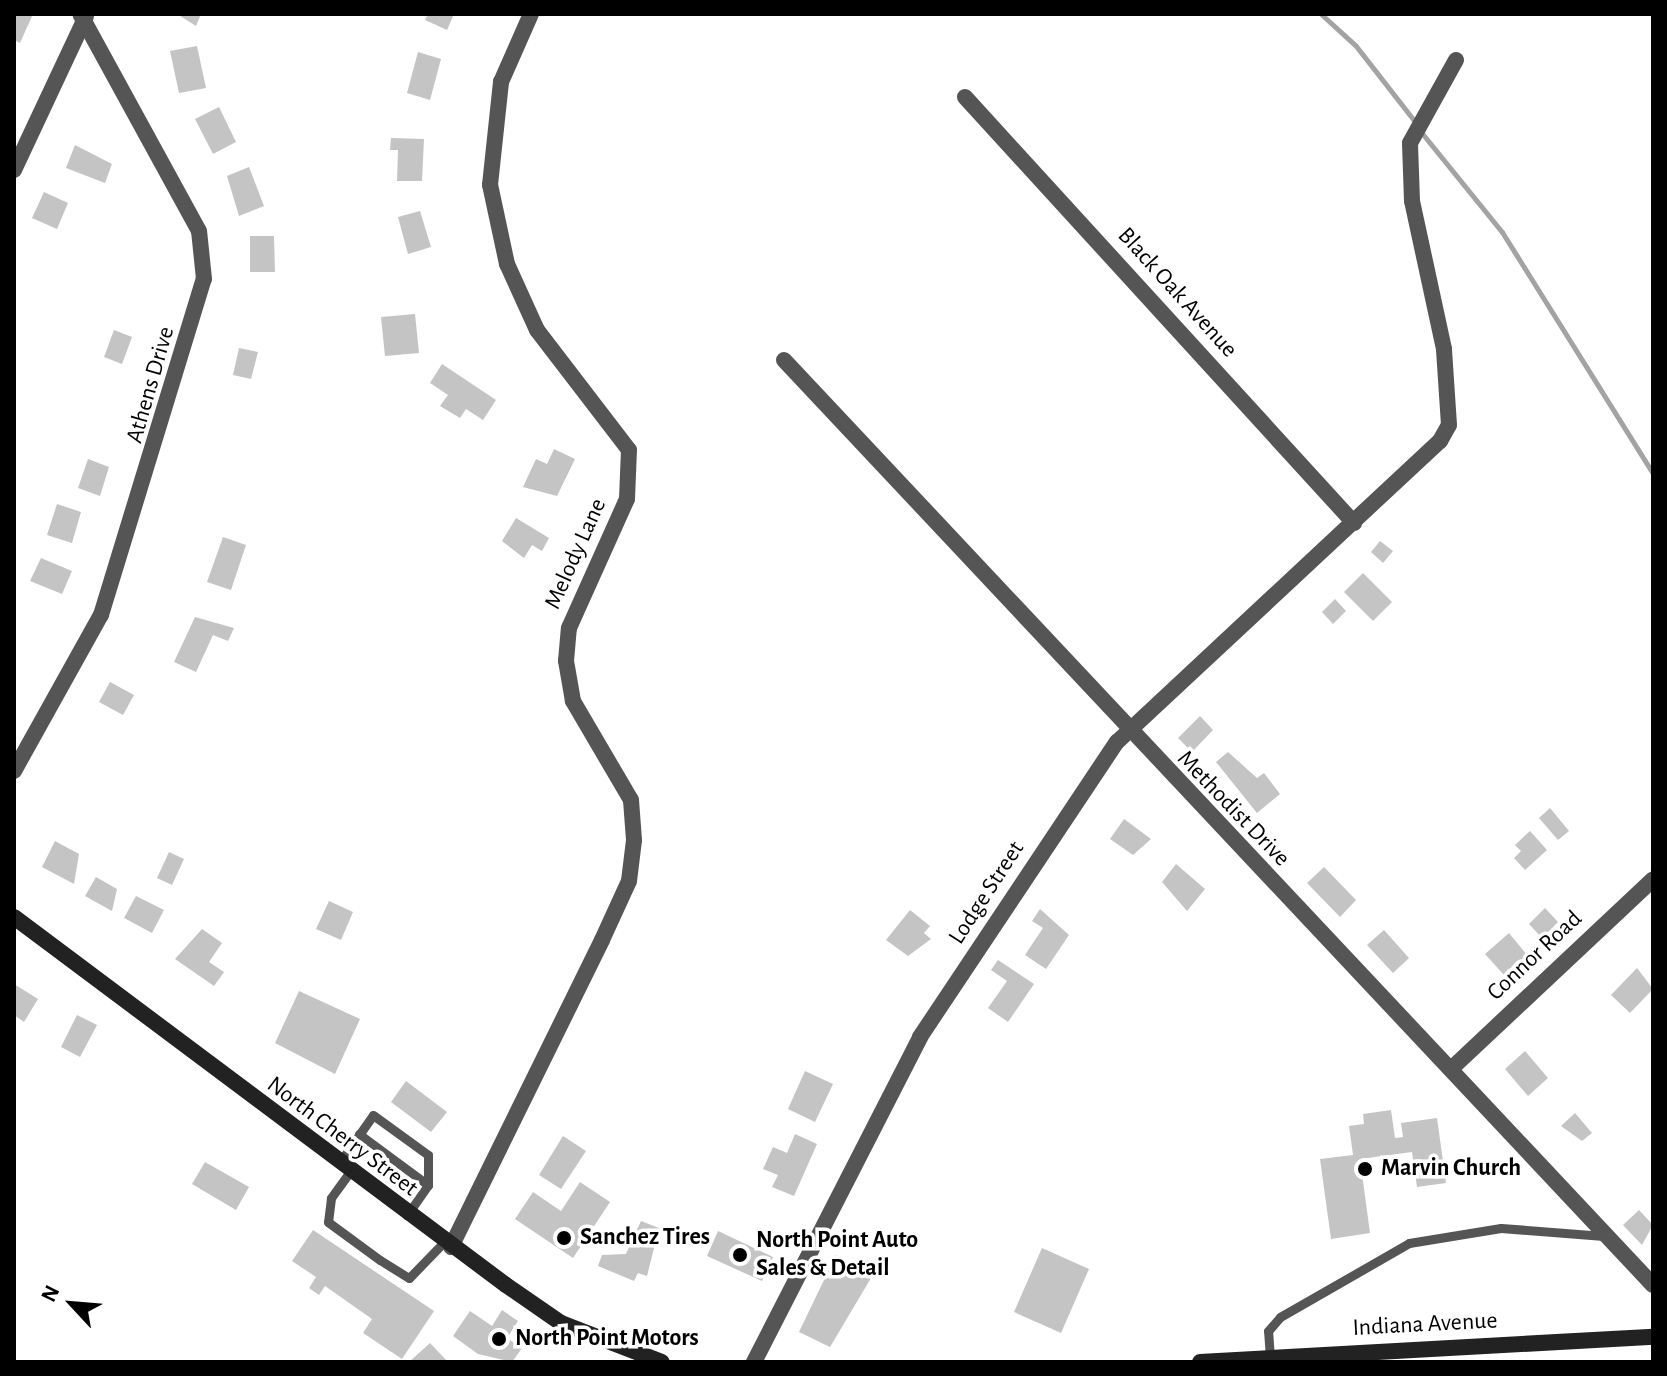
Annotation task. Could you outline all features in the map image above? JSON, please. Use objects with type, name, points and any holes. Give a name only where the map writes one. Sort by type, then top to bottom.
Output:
[{"type":"main road","name":"North Cherry Street","points":[[14,917],[343,1170],[561,1323],[662,1362]]},
{"type":"main road","name":"Indiana Avenue","points":[[1200,1362],[1653,1337]]},
{"type":"street","name":"Melody Lane","points":[[448,1245],[608,928],[629,881],[634,840],[625,784],[573,701],[566,661],[569,628],[627,499],[629,450],[537,330],[507,264],[490,185],[501,82],[531,14]]},
{"type":"street","points":[[14,170],[83,16]]},
{"type":"street","name":"Athens Drive","points":[[14,771],[116,577],[205,271],[187,206],[83,16]]},
{"type":"street","name":"Lodge Street","points":[[754,1362],[920,1037],[1117,742],[1130,736],[1354,523],[1449,425],[1444,349],[1412,201],[1410,143],[1456,60]]},
{"type":"street","name":"Black Oak Avenue","points":[[965,97],[1354,523]]},
{"type":"street","name":"Methodist Drive","points":[[784,360],[1130,736],[1451,1069],[1653,1285]]},
{"type":"street","name":"Connor Road","points":[[1451,1069],[1653,879]]},
{"type":"lane","points":[[407,1215],[428,1185],[428,1155],[373,1115],[359,1134],[331,1198],[328,1222],[409,1278],[448,1245]]},
{"type":"lane","points":[[359,1134],[428,1185]]},
{"type":"lane","points":[[1270,1358],[1267,1337],[1280,1317],[1409,1243],[1501,1228],[1608,1237]]},
{"type":"building","points":[[14,14],[33,14],[20,43],[14,40]]},
{"type":"building","points":[[177,14],[201,14],[196,26]]},
{"type":"building","points":[[428,14],[454,14],[447,30],[425,20]]},
{"type":"building","points":[[197,46],[206,88],[179,93],[170,51]]},
{"type":"building","points":[[418,52],[441,59],[430,100],[407,93]]},
{"type":"building","points":[[219,107],[236,142],[213,154],[195,119]]},
{"type":"building","points":[[391,138],[424,139],[422,181],[397,181],[398,150],[390,150]]},
{"type":"building","points":[[75,145],[112,164],[105,183],[66,168]]},
{"type":"building","points":[[249,167],[264,206],[239,216],[227,176]]},
{"type":"building","points":[[44,192],[68,203],[57,229],[32,218]]},
{"type":"building","points":[[420,211],[431,247],[408,254],[398,217]]},
{"type":"building","points":[[250,236],[274,236],[275,272],[250,272]]},
{"type":"building","points":[[415,314],[419,353],[385,356],[381,317]]},
{"type":"building","points":[[114,330],[132,337],[122,364],[104,357]]},
{"type":"building","points":[[239,348],[258,352],[251,379],[233,375]]},
{"type":"building","points":[[442,364],[496,400],[483,420],[466,409],[460,418],[440,406],[448,395],[430,383]]},
{"type":"building","points":[[554,449],[575,459],[557,496],[523,487],[536,459],[547,464]]},
{"type":"building","points":[[88,459],[109,467],[100,496],[78,488]]},
{"type":"building","points":[[57,504],[81,512],[72,543],[47,535]]},
{"type":"building","points":[[516,518],[549,538],[542,551],[532,545],[524,558],[502,541]]},
{"type":"building","points":[[223,537],[246,545],[231,590],[207,582]]},
{"type":"building","points":[[1380,541],[1393,551],[1383,563],[1371,552]]},
{"type":"building","points":[[41,558],[72,571],[62,594],[30,581]]},
{"type":"building","points":[[1363,573],[1392,602],[1373,621],[1344,592]]},
{"type":"building","points":[[1335,599],[1346,611],[1333,624],[1322,612]]},
{"type":"building","points":[[195,617],[234,628],[228,641],[213,635],[196,672],[174,662]]},
{"type":"building","points":[[110,682],[134,695],[123,715],[99,702]]},
{"type":"building","points":[[1200,716],[1213,730],[1192,752],[1178,738]]},
{"type":"building","points":[[1228,752],[1257,778],[1264,773],[1280,794],[1257,813],[1216,762]]},
{"type":"building","points":[[1550,808],[1569,831],[1558,840],[1539,818]]},
{"type":"building","points":[[1124,819],[1151,839],[1133,855],[1110,839]]},
{"type":"building","points":[[1530,831],[1547,850],[1525,870],[1514,858],[1521,851],[1515,845]]},
{"type":"building","points":[[55,841],[79,854],[74,884],[42,867]]},
{"type":"building","points":[[169,852],[184,859],[172,885],[157,878]]},
{"type":"building","points":[[1176,864],[1205,889],[1187,911],[1162,882]]},
{"type":"building","points":[[1324,867],[1356,900],[1340,917],[1307,883]]},
{"type":"building","points":[[96,877],[117,889],[112,911],[85,896]]},
{"type":"building","points":[[136,896],[164,910],[152,933],[124,918]]},
{"type":"building","points":[[329,901],[353,912],[341,940],[316,929]]},
{"type":"building","points":[[1545,908],[1558,922],[1542,938],[1529,924]]},
{"type":"building","points":[[1040,909],[1069,935],[1046,969],[1025,955],[1043,928],[1032,921]]},
{"type":"building","points":[[910,910],[930,926],[924,933],[931,939],[908,956],[886,940]]},
{"type":"building","points":[[202,929],[222,943],[209,962],[224,972],[214,986],[175,959]]},
{"type":"building","points":[[1384,930],[1409,958],[1393,973],[1367,945]]},
{"type":"building","points":[[1509,933],[1527,955],[1504,975],[1485,954]]},
{"type":"building","points":[[998,960],[1034,984],[1008,1022],[988,1008],[1007,981],[991,970]]},
{"type":"building","points":[[1637,968],[1653,989],[1630,1013],[1611,995]]},
{"type":"building","points":[[14,984],[38,999],[24,1022],[14,1015]]},
{"type":"building","points":[[299,991],[360,1019],[335,1074],[275,1043]]},
{"type":"building","points":[[77,1015],[97,1025],[80,1057],[61,1047]]},
{"type":"building","points":[[1525,1051],[1548,1078],[1528,1096],[1505,1069]]},
{"type":"building","points":[[805,1071],[833,1084],[815,1122],[788,1109]]},
{"type":"building","points":[[406,1081],[447,1112],[431,1132],[391,1102]]},
{"type":"building","points":[[1391,1110],[1395,1138],[1403,1137],[1401,1123],[1437,1118],[1446,1183],[1417,1187],[1412,1152],[1360,1159],[1370,1233],[1331,1239],[1320,1159],[1353,1155],[1349,1126],[1364,1124],[1363,1114]]},
{"type":"building","points":[[1575,1113],[1592,1133],[1582,1141],[1561,1126]]},
{"type":"building","points":[[795,1134],[817,1144],[794,1196],[772,1187],[778,1175],[763,1169],[773,1147],[787,1153]]},
{"type":"building","points":[[563,1136],[586,1151],[561,1189],[539,1175]]},
{"type":"building","points":[[205,1162],[249,1187],[236,1210],[192,1184]]},
{"type":"building","points":[[580,1182],[610,1202],[573,1258],[515,1219],[533,1192],[561,1211]]},
{"type":"building","points":[[1639,1210],[1653,1225],[1642,1245],[1623,1225]]},
{"type":"building","points":[[641,1221],[659,1228],[647,1276],[638,1273],[634,1281],[598,1266],[602,1255],[626,1254]]},
{"type":"building","points":[[313,1230],[434,1311],[402,1359],[363,1333],[372,1319],[325,1286],[319,1295],[309,1288],[316,1277],[292,1261]]},
{"type":"building","points":[[718,1231],[773,1257],[762,1281],[707,1256]]},
{"type":"building","points":[[1042,1248],[1089,1269],[1061,1333],[1014,1312]]},
{"type":"building","points":[[836,1255],[874,1273],[830,1347],[799,1332]]},
{"type":"building","points":[[502,1310],[518,1321],[507,1338],[522,1348],[512,1362],[478,1354],[453,1336],[470,1311],[492,1326]]},
{"type":"building","points":[[430,1343],[448,1362],[409,1362]]},
{"type":"waterway","points":[[1321,14],[1356,46],[1416,123]]},
{"type":"waterway","points":[[1421,132],[1502,232],[1653,474]]},
{"type":"place","name":"Marvin Church","points":[[1365,1169]]},
{"type":"place","name":"Sanchez Tires","points":[[564,1238]]},
{"type":"place","name":"North Point Auto Sales & Detail","points":[[740,1255]]},
{"type":"place","name":"North Point Motors","points":[[499,1339]]}]
